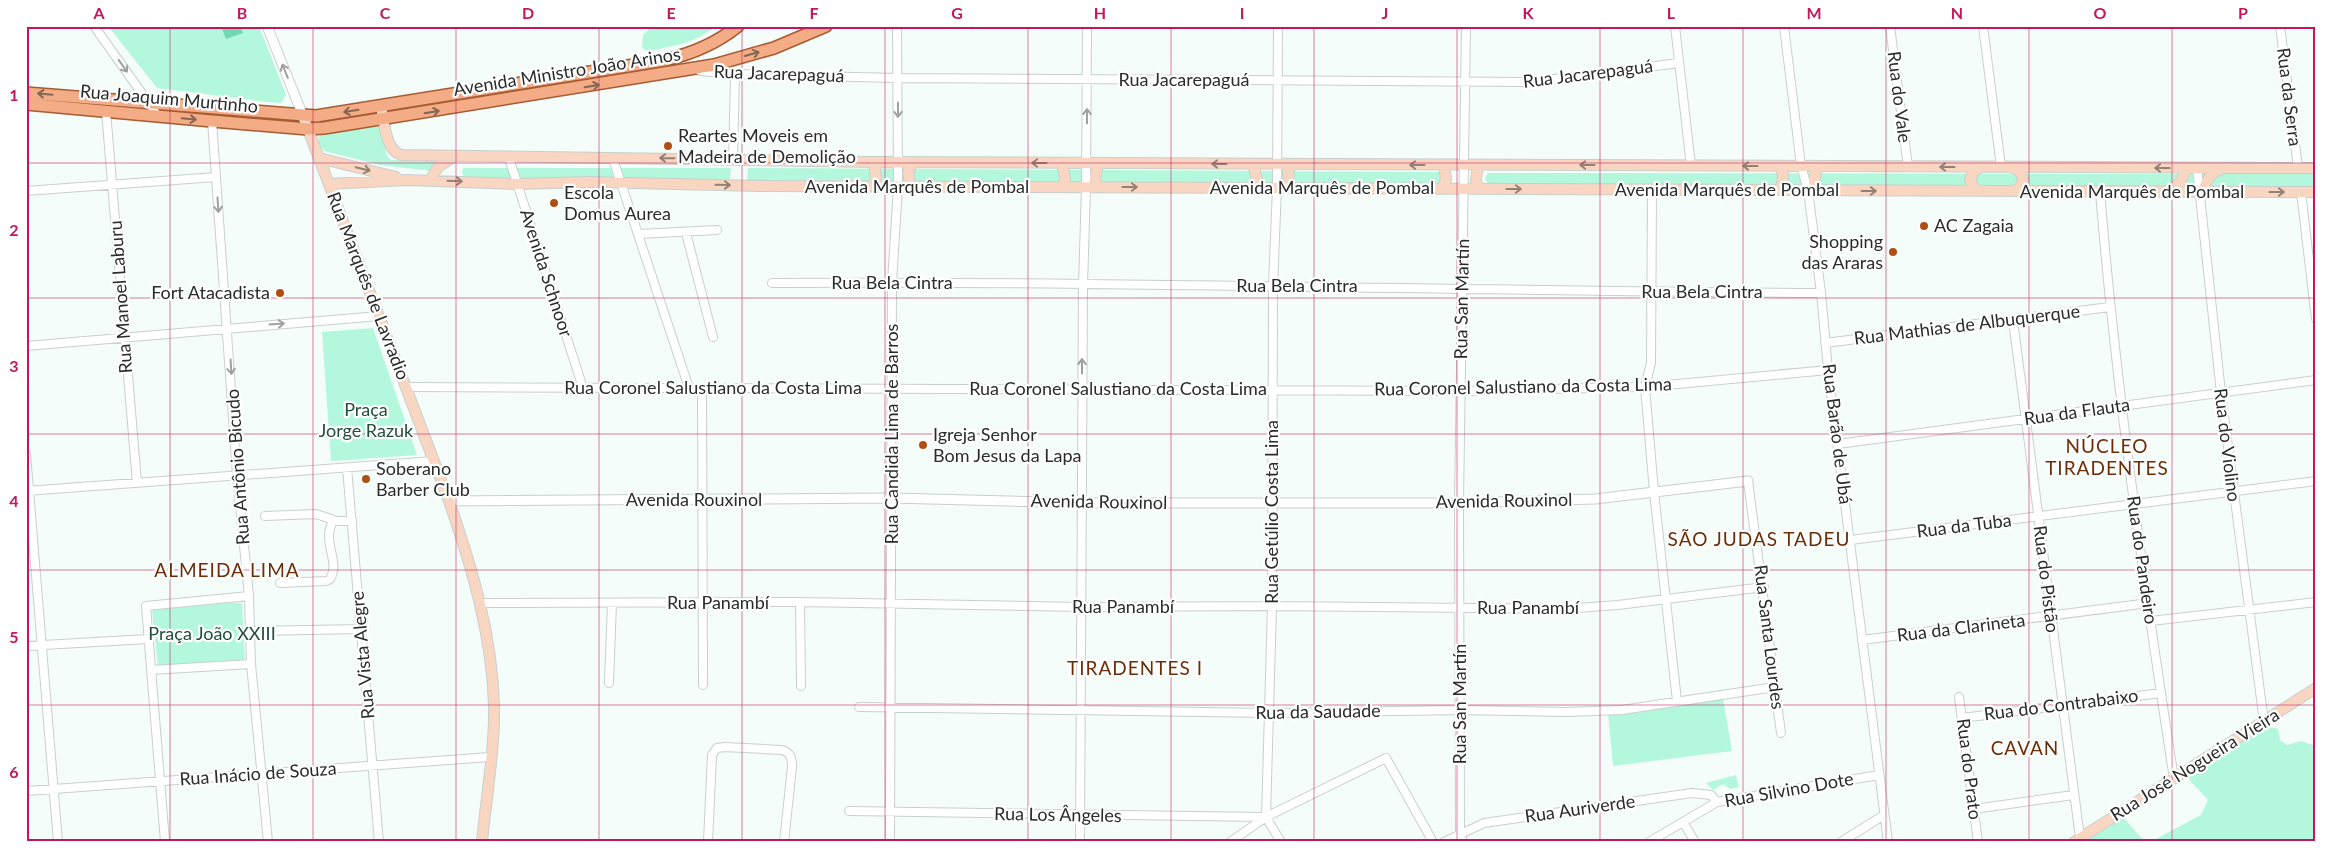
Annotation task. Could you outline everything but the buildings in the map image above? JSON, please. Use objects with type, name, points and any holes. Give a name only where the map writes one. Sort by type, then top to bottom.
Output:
[{"type":"main road","name":"Avenida Ministro João Arinos","points":[[308,129],[384,120],[714,65],[774,48],[826,26]]},
{"type":"main road","name":"Avenida Ministro João Arinos","points":[[303,116],[316,116],[381,106],[665,60],[685,55],[703,47],[736,27]]},
{"type":"main road","name":"Rua Joaquim Murtinho","points":[[26,92],[303,116]]},
{"type":"main road","name":"Rua Joaquim Murtinho","points":[[26,104],[308,129]]},
{"type":"main road","name":"Avenida Marquês de Pombal","points":[[381,106],[389,143],[396,154],[453,157],[613,160],[733,159],[912,163],[2316,168]]},
{"type":"main road","name":"Rua Marquês de Lavradio","points":[[303,116],[449,501],[468,556],[481,603],[492,666],[494,708],[482,842]]},
{"type":"main road","points":[[430,181],[438,167],[453,157]]},
{"type":"main road","points":[[319,158],[407,180]]},
{"type":"main road","points":[[874,162],[876,177],[874,186]]},
{"type":"main road","points":[[911,186],[908,172],[912,163]]},
{"type":"main road","points":[[1062,163],[1065,178],[1063,187]]},
{"type":"main road","points":[[1092,187],[1098,163]]},
{"type":"main road","points":[[1253,164],[1257,179],[1255,188]]},
{"type":"main road","points":[[1290,188],[1288,173],[1291,164]]},
{"type":"main road","points":[[1442,189],[1446,179],[1444,165]]},
{"type":"main road","points":[[1478,165],[1476,180],[1478,189]]},
{"type":"main road","points":[[1780,166],[1783,175],[1781,190]]},
{"type":"main road","points":[[1813,190],[1817,166]]},
{"type":"main road","points":[[1982,167],[1974,171],[1970,179],[1974,188],[1982,191]]},
{"type":"main road","points":[[2006,167],[2020,171],[2023,179],[2020,188],[2011,191]]},
{"type":"main road","points":[[2162,192],[2171,190],[2179,184],[2184,177],[2186,168]]},
{"type":"main road","points":[[2202,192],[2205,182],[2210,175],[2218,170],[2227,168]]},
{"type":"main road","name":"Avenida Marquês de Pombal","points":[[329,184],[407,180],[517,184],[2316,192]]},
{"type":"main road","name":"Rua José Nogueira Vieira","points":[[2077,840],[2316,688]]},
{"type":"street","points":[[94,26],[158,116]]},
{"type":"street","points":[[267,26],[303,116]]},
{"type":"street","name":"Rua Candida Lima de Barros","points":[[890,842],[892,282],[898,186],[897,26]]},
{"type":"street","points":[[1080,842],[1082,712],[1082,285],[1092,187],[1086,163],[1087,26]]},
{"type":"street","name":"Rua Getúlio Costa Lima","points":[[1266,817],[1272,606],[1272,286],[1277,188],[1278,26]]},
{"type":"street","name":"Rua San Martín","points":[[1463,842],[1460,832],[1459,502],[1466,26]]},
{"type":"street","points":[[1675,26],[1691,166]]},
{"type":"street","name":"Rua Barão de Ubá","points":[[1784,26],[1801,166],[1813,190],[1825,344],[1888,842]]},
{"type":"street","name":"Rua do Vale","points":[[1890,26],[1908,167]]},
{"type":"street","points":[[1983,26],[2006,167]]},
{"type":"street","name":"Rua da Serra","points":[[2280,26],[2298,168]]},
{"type":"street","name":"Rua Jacarepaguá","points":[[688,70],[735,74],[898,78],[1531,82],[1679,63]]},
{"type":"street","points":[[733,159],[735,74]]},
{"type":"street","name":"Rua Manoel Laburu","points":[[106,111],[123,337],[137,483]]},
{"type":"street","name":"Rua Antônio Bicudo","points":[[212,121],[237,475],[249,596],[252,664],[268,842]]},
{"type":"street","name":"Avenida Schnoor","points":[[509,158],[583,388]]},
{"type":"street","points":[[613,160],[689,388]]},
{"type":"street","name":"Rua do Violino","points":[[2197,168],[2202,192],[2221,393],[2264,722]]},
{"type":"street","points":[[26,190],[216,177]]},
{"type":"street","points":[[1652,190],[1651,362],[1645,387],[1654,492],[1677,701]]},
{"type":"street","name":"Rua do Pandeiro","points":[[2100,192],[2110,307],[2134,505],[2174,778]]},
{"type":"street","points":[[2301,192],[2316,318]]},
{"type":"street","points":[[638,234],[718,230]]},
{"type":"street","points":[[686,233],[713,337]]},
{"type":"street","name":"Rua Bela Cintra","points":[[772,283],[892,282],[1461,287],[1650,292],[1821,293]]},
{"type":"street","name":"Rua Mathias de Albuquerque","points":[[1825,344],[2110,307]]},
{"type":"street","points":[[26,346],[379,316]]},
{"type":"street","name":"Rua do Pistão","points":[[2013,320],[2063,705],[2074,795],[2077,840]]},
{"type":"street","name":"Rua Coronel Salustiano da Costa Lima","points":[[406,387],[1460,390],[1645,387],[1828,370]]},
{"type":"street","name":"Rua da Flauta","points":[[1838,444],[2316,380]]},
{"type":"street","points":[[702,388],[703,685]]},
{"type":"street","points":[[26,454],[58,842]]},
{"type":"street","points":[[28,491],[434,461]]},
{"type":"street","name":"Rua Vista Alegre","points":[[347,468],[378,842]]},
{"type":"street","name":"Avenida Rouxinol","points":[[449,501],[891,498],[1082,503],[1272,504],[1459,502],[1595,499],[1748,481]]},
{"type":"street","name":"Rua Santa Lourdes","points":[[1748,481],[1764,587],[1781,733]]},
{"type":"street","name":"Rua da Tuba","points":[[1851,540],[2316,481]]},
{"type":"street","points":[[265,516],[316,514],[333,521],[352,521]]},
{"type":"street","points":[[280,583],[326,581],[330,578],[334,568],[328,534],[333,521]]},
{"type":"street","name":"Rua Panambí","points":[[481,603],[800,602],[1082,607],[1272,606],[1564,609],[1764,587]]},
{"type":"street","points":[[165,842],[146,606],[249,596]]},
{"type":"street","points":[[800,602],[801,686]]},
{"type":"street","points":[[2151,621],[2316,602]]},
{"type":"street","points":[[609,683],[612,603]]},
{"type":"street","name":"Rua da Clarineta","points":[[1862,640],[2149,603]]},
{"type":"street","points":[[251,631],[361,629]]},
{"type":"street","points":[[26,646],[148,639]]},
{"type":"street","points":[[151,670],[252,664]]},
{"type":"street","name":"Rua da Saudade","points":[[859,708],[1270,713],[1461,710],[1595,711],[1622,710],[1775,687]]},
{"type":"street","name":"Rua do Contrabaixo","points":[[1962,718],[2161,693]]},
{"type":"street","name":"Rua do Prato","points":[[1959,697],[1978,842]]},
{"type":"street","points":[[708,842],[712,755],[718,748],[725,747],[782,750],[788,752],[792,758],[784,842]]},
{"type":"street","name":"Rua Inácio de Souza","points":[[26,791],[490,758]]},
{"type":"street","points":[[1230,842],[1266,817],[1386,758],[1433,842]]},
{"type":"street","name":"Rua Silvino Dote","points":[[1649,842],[1717,802],[1879,775]]},
{"type":"street","name":"Rua Auriverde","points":[[1444,842],[1460,832],[1484,823],[1692,793],[1711,795],[1717,802]]},
{"type":"street","points":[[1974,809],[2074,795]]},
{"type":"street","name":"Rua Los Ângeles","points":[[849,812],[1266,817]]},
{"type":"street","points":[[1841,842],[1884,815]]},
{"type":"street","points":[[1266,817],[1281,842]]},
{"type":"street","points":[[1683,822],[1695,842]]},
{"type":"green space","points":[[108,26],[259,26],[286,95],[281,103],[157,88]]},
{"type":"green space","points":[[660,26],[716,26],[692,40],[674,46],[646,51],[642,47],[643,35],[650,28]]},
{"type":"green space","points":[[380,126],[387,156],[391,160],[439,161],[431,171],[380,165],[324,151],[319,143],[319,136],[324,133]]},
{"type":"green space","points":[[463,168],[731,168],[730,179],[464,178]]},
{"type":"green space","points":[[748,168],[1440,172],[1443,178],[1440,184],[747,180]]},
{"type":"green space","points":[[1488,173],[2316,174],[2316,188],[1488,184],[1485,178]]},
{"type":"green space","name":"Praça Jorge Razuk","points":[[373,328],[417,455],[331,461],[322,332]]},
{"type":"green space","name":"Praça João XXIII","points":[[242,603],[245,662],[158,667],[152,609]]},
{"type":"green space","points":[[1723,699],[1732,751],[1613,766],[1608,714]]},
{"type":"green space","points":[[2268,726],[2278,729],[2280,740],[2287,745],[2301,741],[2316,746],[2316,842],[2150,842],[2201,815],[2208,800],[2186,776]]},
{"type":"green space","points":[[1736,775],[1739,787],[1730,789],[1723,784],[1713,790],[1706,783]]},
{"type":"green space","points":[[2122,816],[2145,842],[2083,842]]},
{"type":"shaded area","points":[[221,26],[240,26],[243,33],[226,39]]},
{"type":"place","name":"Reartes Moveis em Madeira de Demolição","points":[[668,146]]},
{"type":"place","name":"Escola Domus Aurea","points":[[554,203]]},
{"type":"place","name":"AC Zagaia","points":[[1924,226]]},
{"type":"place","name":"Shopping das Araras","points":[[1893,252]]},
{"type":"place","name":"Fort Atacadista","points":[[280,293]]},
{"type":"place","name":"Igreja Senhor Bom Jesus da Lapa","points":[[923,445]]},
{"type":"place","name":"Soberano Barber Club","points":[[366,479]]},
{"type":"district","name":"NÚCLEO TIRADENTES","points":[[2107,457]]},
{"type":"district","name":"SÃO JUDAS TADEU","points":[[1759,539]]},
{"type":"district","name":"ALMEIDA LIMA","points":[[227,570]]},
{"type":"district","name":"TIRADENTES I","points":[[1135,668]]},
{"type":"district","name":"CAVAN","points":[[2025,748]]}]
